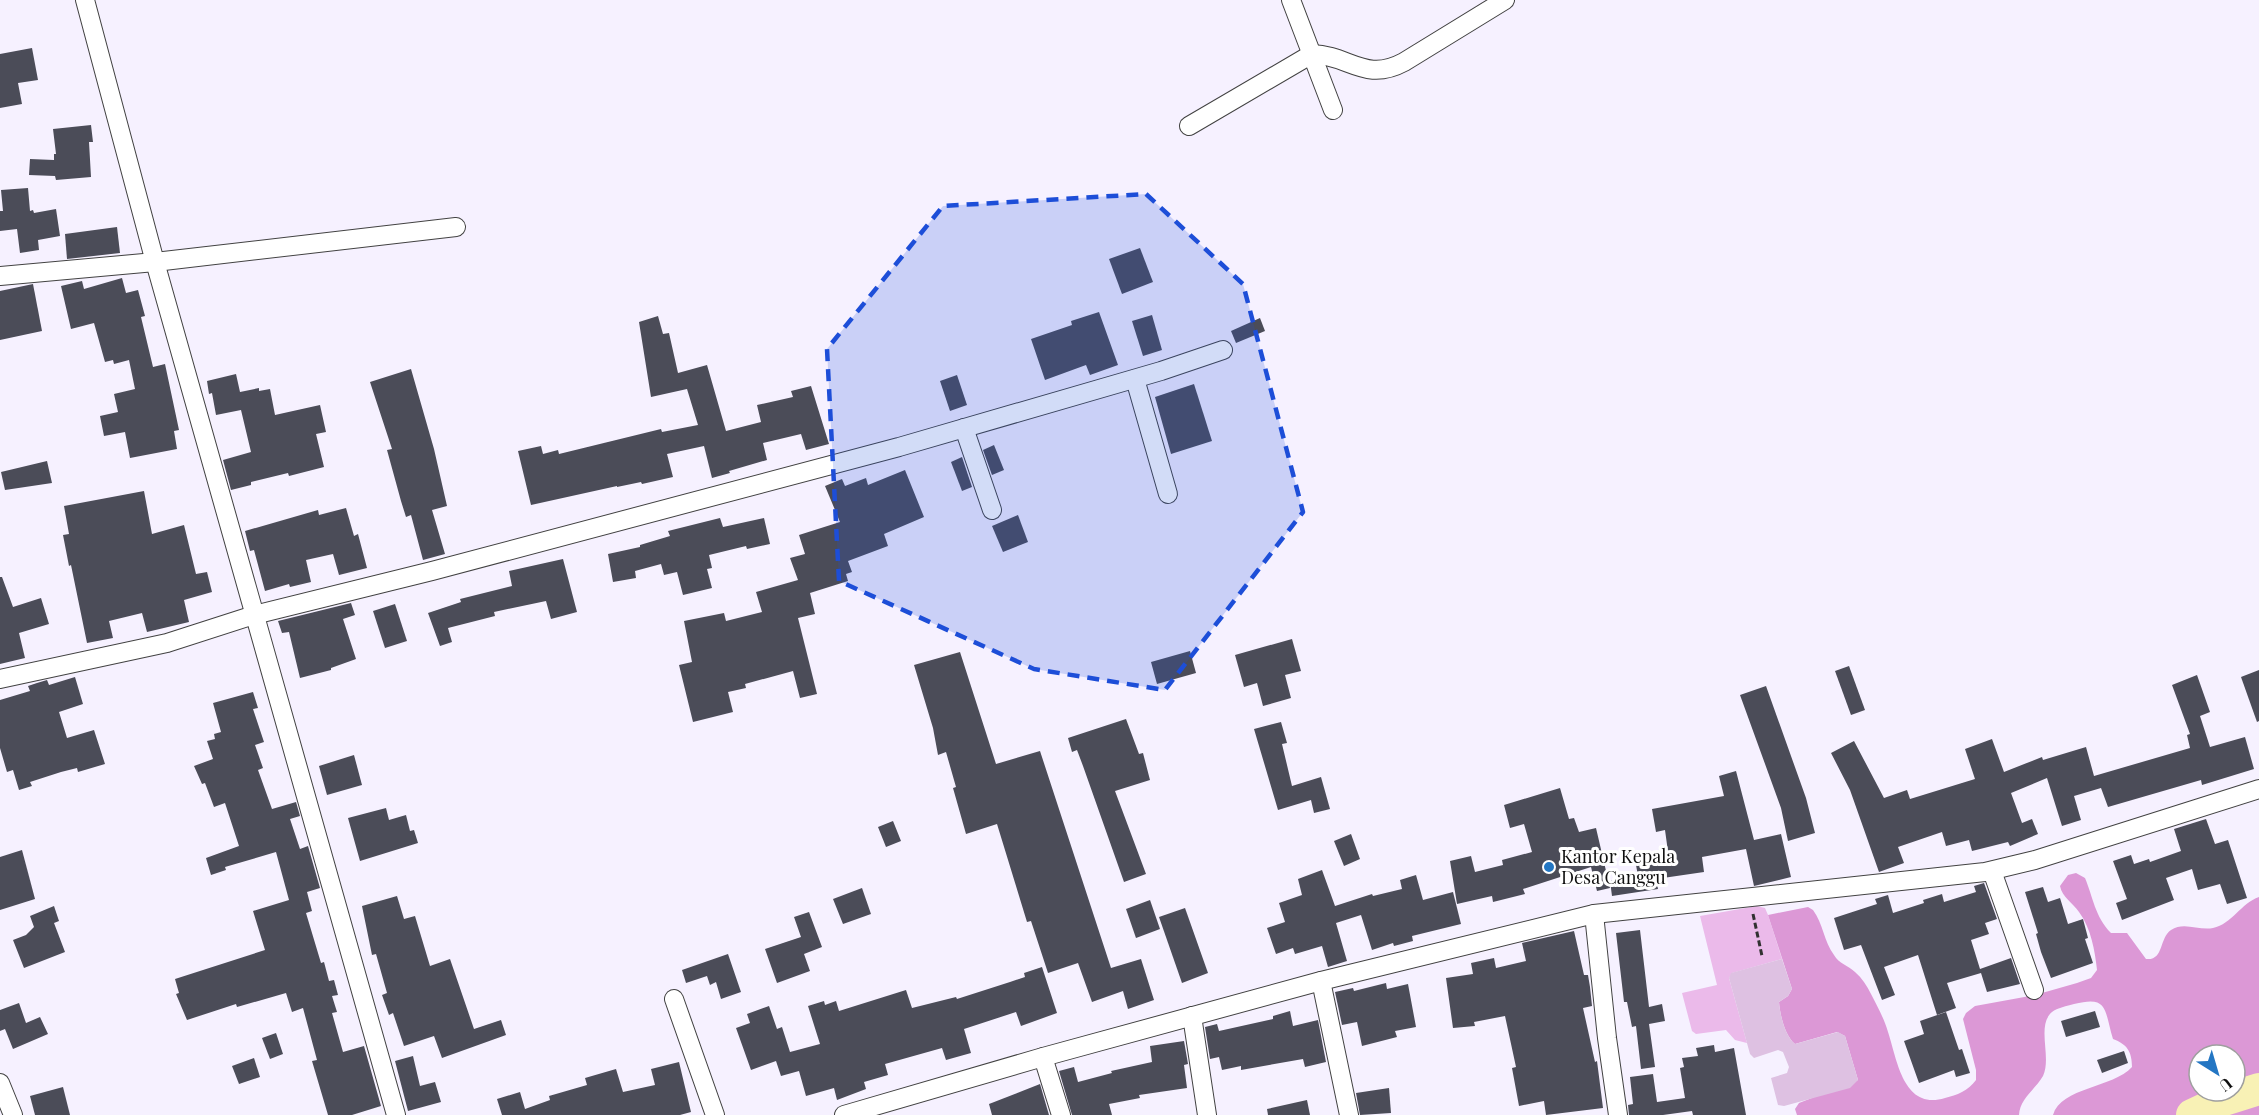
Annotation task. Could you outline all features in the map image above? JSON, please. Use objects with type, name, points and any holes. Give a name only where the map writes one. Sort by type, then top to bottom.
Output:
[{"type":"street","points":[[86,0],[155,262],[396,1115]]},
{"type":"street","points":[[1291,0],[1333,110]]},
{"type":"street","points":[[1188,126],[1311,54],[1328,56],[1367,70],[1389,69],[1505,0]]},
{"type":"street","points":[[0,276],[155,262],[456,226]]},
{"type":"street","points":[[0,679],[167,643],[254,615],[611,524],[964,428],[1135,379],[1223,350]]},
{"type":"street","points":[[1135,379],[1168,494]]},
{"type":"street","points":[[964,428],[992,510]]},
{"type":"street","points":[[844,1115],[1043,1057],[1321,981],[1594,914],[1992,871],[2259,789]]},
{"type":"street","points":[[1992,871],[2034,990]]},
{"type":"street","points":[[1594,914],[1617,1115]]},
{"type":"street","points":[[1321,981],[1349,1115]]},
{"type":"street","points":[[674,999],[715,1115]]},
{"type":"street","points":[[1192,1016],[1207,1115]]},
{"type":"street","points":[[1043,1057],[1061,1115]]},
{"type":"street","points":[[0,1083],[13,1115]]},
{"type":"path","points":[[1749,898],[1762,956]]},
{"type":"highlighted area","points":[[1146,194],[1243,284],[1303,512],[1165,690],[1034,669],[839,581],[827,349],[943,206]]},
{"type":"shaded area","points":[[2076,873],[2085,878],[2098,914],[2106,927],[2111,933],[2127,933],[2146,959],[2152,959],[2159,953],[2167,934],[2176,927],[2208,929],[2220,926],[2259,897],[2259,1115],[2053,1115],[2066,1099],[2113,1079],[2132,1067],[2128,1049],[2113,1039],[2103,1007],[2099,1003],[2085,1002],[2059,1008],[2047,1018],[2044,1033],[2046,1060],[2043,1076],[2028,1094],[2019,1115],[1797,1115],[1795,1109],[1799,1103],[1858,1080],[1845,1036],[1837,1032],[1795,1044],[1788,1036],[1779,1002],[1788,996],[1792,989],[1768,915],[1808,907],[1813,910],[1836,958],[1858,974],[1869,991],[1885,1022],[1904,1080],[1920,1097],[1931,1100],[1958,1094],[1976,1080],[1976,1070],[1963,1019],[1966,1013],[1975,1006],[2035,995],[2077,983],[2091,978],[2097,970],[2094,948],[2087,925],[2065,897],[2060,886],[2068,875]]},
{"type":"shaded area","points":[[1757,906],[1765,908],[1782,959],[1732,973],[1729,978],[1747,1043],[1735,1040],[1726,1030],[1696,1034],[1692,1031],[1682,993],[1717,985],[1700,916]]},
{"type":"shaded area","points":[[1782,959],[1792,989],[1788,996],[1779,1002],[1788,1036],[1795,1044],[1838,1032],[1845,1036],[1858,1080],[1850,1088],[1784,1106],[1778,1105],[1771,1078],[1787,1073],[1789,1067],[1783,1052],[1778,1050],[1754,1058],[1750,1054],[1729,978],[1731,973]]},
{"type":"building","points":[[32,48],[38,80],[18,83],[22,104],[0,108],[0,54]]},
{"type":"building","points":[[91,125],[93,142],[89,142],[91,177],[56,180],[55,176],[29,175],[30,159],[54,160],[54,154],[56,154],[53,129]]},
{"type":"building","points":[[28,188],[30,211],[33,210],[34,213],[56,209],[60,236],[38,240],[39,250],[20,253],[17,229],[0,231],[0,211],[3,211],[1,190]]},
{"type":"building","points":[[117,227],[120,253],[67,259],[65,234]]},
{"type":"building","points":[[1140,248],[1153,282],[1122,294],[1109,259]]},
{"type":"building","points":[[122,278],[126,293],[138,290],[145,316],[141,317],[153,367],[165,364],[179,430],[174,431],[177,449],[130,458],[125,432],[104,436],[100,416],[118,412],[114,394],[135,389],[129,360],[114,364],[113,360],[105,362],[94,323],[71,329],[61,286],[82,281],[84,289]]},
{"type":"building","points":[[33,284],[42,331],[0,340],[0,291]]},
{"type":"building","points":[[1099,312],[1118,365],[1090,375],[1086,365],[1045,380],[1031,339],[1072,325],[1071,321]]},
{"type":"building","points":[[1152,315],[1162,350],[1143,356],[1132,321]]},
{"type":"building","points":[[658,316],[663,334],[669,333],[678,373],[707,365],[726,431],[761,422],[757,405],[793,397],[791,391],[811,386],[829,444],[806,450],[801,434],[763,443],[767,460],[712,478],[704,446],[667,454],[673,477],[642,484],[641,482],[617,486],[531,505],[518,451],[541,446],[543,454],[558,450],[559,454],[661,429],[662,432],[698,425],[687,389],[651,397],[639,322]]},
{"type":"building","points":[[1260,318],[1265,331],[1236,343],[1231,331]]},
{"type":"building","points":[[411,369],[434,449],[447,506],[432,510],[445,554],[423,560],[411,515],[406,517],[401,501],[387,450],[392,449],[370,382]]},
{"type":"building","points":[[236,374],[240,392],[259,388],[259,391],[270,389],[275,415],[320,405],[326,432],[316,434],[324,467],[251,482],[251,485],[231,490],[223,460],[251,452],[241,410],[216,415],[207,381]]},
{"type":"building","points":[[957,375],[967,405],[950,411],[940,381]]},
{"type":"building","points":[[1194,384],[1212,441],[1171,454],[1155,397]]},
{"type":"building","points":[[994,445],[1004,470],[992,475],[983,450]]},
{"type":"building","points":[[962,457],[972,487],[962,491],[951,462]]},
{"type":"building","points":[[47,461],[52,483],[5,490],[1,472]]},
{"type":"building","points":[[905,470],[924,517],[884,534],[888,546],[848,561],[852,572],[846,574],[848,581],[810,593],[815,614],[798,618],[817,694],[800,698],[793,671],[745,684],[746,688],[728,692],[733,712],[693,722],[679,665],[692,662],[684,621],[724,613],[726,621],[762,612],[756,592],[798,580],[790,558],[805,554],[799,535],[840,522],[825,486],[842,479],[845,486],[866,478],[868,485]]},
{"type":"building","points":[[144,491],[152,534],[184,525],[196,574],[207,572],[212,592],[184,600],[189,622],[147,632],[142,613],[109,621],[113,638],[87,643],[63,535],[69,534],[64,506]]},
{"type":"building","points":[[346,508],[354,536],[358,534],[367,568],[339,575],[333,554],[306,560],[311,582],[290,587],[289,584],[265,591],[254,550],[250,551],[245,531],[318,510],[319,515]]},
{"type":"building","points":[[1018,515],[1028,542],[1003,552],[992,526]]},
{"type":"building","points":[[720,518],[723,527],[764,518],[770,544],[747,549],[746,546],[709,555],[712,568],[707,569],[712,588],[683,595],[677,572],[664,575],[661,564],[635,571],[636,578],[613,582],[608,554],[640,547],[640,545],[670,536],[668,531]]},
{"type":"building","points":[[563,559],[577,612],[551,619],[546,601],[494,612],[495,616],[448,628],[452,642],[440,646],[428,613],[461,602],[460,599],[512,586],[509,571]]},
{"type":"building","points":[[0,577],[2,577],[13,607],[41,598],[49,624],[19,633],[25,658],[0,664]]},
{"type":"building","points":[[351,603],[355,615],[343,619],[356,659],[331,668],[331,670],[300,678],[289,632],[282,633],[278,621]]},
{"type":"building","points":[[395,604],[407,641],[385,648],[373,611]]},
{"type":"building","points":[[1292,639],[1301,671],[1285,675],[1291,698],[1263,706],[1257,683],[1244,687],[1235,655]]},
{"type":"building","points":[[1190,651],[1196,673],[1157,684],[1151,662]]},
{"type":"building","points":[[960,652],[996,764],[1040,751],[1111,968],[1141,959],[1154,1000],[1128,1009],[1123,991],[1092,1002],[1078,963],[1048,973],[1031,921],[1027,922],[997,824],[966,834],[946,752],[938,755],[933,728],[914,665]]},
{"type":"building","points":[[1849,666],[1865,710],[1851,715],[1835,671]]},
{"type":"building","points":[[2259,670],[2259,721],[2257,722],[2241,677]]},
{"type":"building","points":[[2197,675],[2210,712],[2200,716],[2210,747],[2245,737],[2254,769],[2202,785],[2201,780],[2108,807],[2101,788],[2074,796],[2081,820],[2062,826],[2047,778],[2011,793],[2022,823],[2032,819],[2038,834],[2010,846],[2008,842],[1972,851],[1969,840],[1946,846],[1942,832],[1898,847],[1904,863],[1879,872],[1850,790],[1831,753],[1854,741],[1884,798],[1907,790],[1910,799],[1975,779],[1965,749],[1992,739],[2004,772],[2042,757],[2043,760],[2086,747],[2094,776],[2190,748],[2187,735],[2190,734],[2172,685]]},
{"type":"building","points":[[75,677],[83,704],[59,712],[67,738],[94,730],[105,764],[78,772],[77,768],[61,772],[30,782],[32,786],[19,790],[13,770],[7,772],[0,748],[0,700],[30,691],[28,686],[37,683],[47,680],[49,685]]},
{"type":"building","points":[[1766,686],[1806,798],[1815,833],[1788,841],[1781,808],[1740,695]]},
{"type":"building","points":[[253,692],[258,708],[253,709],[264,742],[255,745],[263,768],[258,770],[272,809],[296,802],[300,816],[290,819],[300,849],[308,846],[320,888],[307,892],[312,911],[306,913],[321,963],[324,962],[329,981],[334,980],[338,995],[332,996],[337,1012],[332,1013],[343,1052],[364,1046],[381,1106],[352,1115],[328,1115],[312,1061],[317,1060],[303,1008],[292,1012],[286,993],[237,1007],[236,1004],[187,1020],[176,994],[179,993],[175,979],[265,950],[253,911],[289,900],[276,852],[225,867],[226,870],[211,875],[206,858],[239,846],[225,803],[214,807],[205,783],[202,784],[194,766],[213,759],[207,741],[215,739],[214,734],[221,732],[213,703]]},
{"type":"building","points":[[1126,719],[1139,754],[1143,753],[1150,780],[1115,791],[1146,874],[1124,882],[1077,750],[1072,752],[1068,738]]},
{"type":"building","points":[[1281,722],[1287,743],[1282,744],[1292,786],[1321,777],[1330,809],[1314,813],[1311,800],[1278,810],[1254,729]]},
{"type":"building","points":[[354,755],[362,785],[327,795],[319,766]]},
{"type":"building","points":[[1736,771],[1754,840],[1781,834],[1791,877],[1754,886],[1746,849],[1702,857],[1704,872],[1656,879],[1658,889],[1612,896],[1610,881],[1638,876],[1636,865],[1669,859],[1665,830],[1656,832],[1652,809],[1724,796],[1719,776]]},
{"type":"building","points":[[1560,788],[1569,819],[1574,818],[1579,832],[1596,828],[1610,888],[1597,891],[1591,867],[1523,889],[1525,894],[1493,902],[1492,896],[1457,904],[1450,861],[1471,856],[1475,872],[1503,865],[1502,860],[1532,852],[1524,824],[1510,828],[1504,805]]},
{"type":"building","points":[[386,808],[389,820],[406,815],[410,831],[414,830],[418,843],[360,861],[348,818]]},
{"type":"building","points":[[2206,819],[2215,844],[2228,840],[2247,898],[2227,904],[2220,884],[2198,890],[2192,869],[2166,878],[2174,900],[2122,920],[2116,903],[2127,899],[2113,861],[2131,855],[2134,864],[2149,859],[2150,862],[2181,851],[2174,829]]},
{"type":"building","points":[[893,821],[901,841],[886,847],[878,827]]},
{"type":"building","points":[[1351,834],[1360,859],[1344,866],[1334,841]]},
{"type":"building","points":[[22,850],[35,899],[0,910],[0,857]]},
{"type":"building","points":[[1322,870],[1335,906],[1372,894],[1373,896],[1402,889],[1400,880],[1416,875],[1423,900],[1453,892],[1461,924],[1412,936],[1413,941],[1394,946],[1393,943],[1372,950],[1361,915],[1336,923],[1347,961],[1328,967],[1322,946],[1295,954],[1293,948],[1276,954],[1267,928],[1285,922],[1279,903],[1302,895],[1298,879]]},
{"type":"building","points":[[1984,883],[1997,919],[1985,923],[1989,934],[1971,940],[1980,969],[2011,958],[2020,984],[1987,992],[1981,973],[1947,983],[1956,1008],[1937,1015],[1918,955],[1884,967],[1895,995],[1882,1000],[1861,945],[1844,950],[1834,918],[1877,904],[1875,899],[1888,895],[1893,913],[1924,903],[1923,900],[1942,894],[1944,902],[1976,892],[1974,886]]},
{"type":"building","points":[[2043,887],[2048,902],[2060,898],[2068,924],[2083,919],[2088,938],[2085,939],[2093,963],[2051,978],[2041,952],[2036,934],[2038,933],[2025,892]]},
{"type":"building","points":[[862,888],[871,914],[843,924],[833,899]]},
{"type":"building","points":[[397,896],[404,919],[415,916],[430,966],[450,959],[474,1029],[501,1020],[506,1035],[442,1058],[434,1036],[404,1046],[393,1013],[389,1015],[382,995],[387,993],[376,954],[372,955],[362,906]]},
{"type":"building","points":[[1150,900],[1160,929],[1136,938],[1126,909]]},
{"type":"building","points":[[54,906],[59,921],[54,923],[65,952],[24,968],[13,940],[26,935],[34,927],[30,916]]},
{"type":"building","points":[[1185,908],[1208,973],[1182,983],[1159,917]]},
{"type":"building","points":[[809,912],[822,947],[804,954],[810,971],[777,983],[765,949],[801,937],[794,917]]},
{"type":"building","points":[[1640,930],[1649,1007],[1662,1004],[1665,1021],[1649,1024],[1655,1067],[1641,1069],[1636,1026],[1632,1027],[1627,1002],[1624,1002],[1616,933]]},
{"type":"building","points":[[1574,931],[1584,975],[1588,975],[1590,987],[1592,1006],[1583,1008],[1595,1062],[1597,1061],[1603,1108],[1546,1115],[1544,1101],[1519,1106],[1512,1068],[1516,1067],[1505,1016],[1474,1022],[1475,1026],[1453,1028],[1446,978],[1473,974],[1471,963],[1494,958],[1496,968],[1526,961],[1522,943]]},
{"type":"building","points":[[728,954],[741,992],[721,999],[716,982],[710,985],[707,976],[686,983],[682,970]]},
{"type":"building","points":[[1042,967],[1057,1013],[1021,1026],[1016,1012],[964,1029],[971,1053],[946,1060],[942,1048],[885,1064],[888,1075],[864,1082],[866,1089],[837,1100],[834,1088],[806,1096],[799,1071],[781,1076],[776,1061],[751,1070],[736,1028],[750,1023],[747,1014],[769,1006],[777,1029],[782,1027],[790,1052],[820,1044],[808,1006],[824,1001],[825,1005],[836,1001],[839,1011],[906,990],[912,1008],[956,997],[957,999],[1025,977],[1024,973]]},
{"type":"building","points":[[1386,983],[1387,989],[1408,984],[1416,1027],[1395,1031],[1397,1037],[1362,1046],[1357,1022],[1342,1025],[1335,992],[1353,988],[1354,991]]},
{"type":"building","points":[[19,1003],[26,1023],[40,1017],[48,1034],[13,1049],[5,1029],[0,1031],[0,1010]]},
{"type":"building","points":[[1290,1011],[1293,1026],[1318,1020],[1326,1062],[1305,1067],[1303,1059],[1241,1070],[1241,1066],[1222,1070],[1219,1057],[1210,1059],[1205,1027],[1217,1024],[1219,1031],[1273,1019],[1273,1016]]},
{"type":"building","points":[[2095,1011],[2100,1027],[2066,1037],[2061,1021]]},
{"type":"building","points":[[1946,1012],[1959,1050],[1962,1049],[1970,1073],[1956,1077],[1954,1070],[1919,1083],[1904,1041],[1924,1034],[1920,1021]]},
{"type":"building","points":[[276,1033],[283,1054],[270,1059],[262,1038]]},
{"type":"building","points":[[1184,1041],[1188,1064],[1184,1065],[1187,1088],[1139,1095],[1140,1098],[1109,1104],[1112,1115],[1072,1115],[1059,1071],[1074,1067],[1078,1082],[1112,1073],[1111,1071],[1152,1062],[1150,1046]]},
{"type":"building","points":[[1714,1045],[1715,1052],[1734,1048],[1746,1115],[1693,1115],[1692,1111],[1663,1115],[1629,1115],[1628,1105],[1633,1104],[1630,1077],[1653,1074],[1657,1102],[1685,1098],[1680,1068],[1684,1067],[1682,1058],[1698,1056],[1696,1048]]},
{"type":"building","points":[[2124,1051],[2128,1063],[2102,1073],[2097,1060]]},
{"type":"building","points":[[413,1056],[420,1086],[435,1082],[441,1102],[408,1111],[395,1061]]},
{"type":"building","points":[[254,1058],[260,1077],[239,1084],[232,1066]]},
{"type":"building","points":[[679,1062],[691,1112],[680,1115],[502,1115],[497,1099],[520,1092],[525,1109],[550,1100],[549,1096],[587,1085],[585,1078],[616,1069],[623,1092],[655,1085],[651,1069]]},
{"type":"building","points":[[1040,1084],[1049,1115],[992,1115],[989,1104]]},
{"type":"building","points":[[63,1087],[70,1115],[35,1115],[30,1096]]},
{"type":"building","points":[[1389,1088],[1391,1113],[1360,1115],[1356,1093]]},
{"type":"building","points":[[1307,1100],[1310,1115],[1268,1115],[1267,1109]]},
{"type":"waterway","points":[[2192,1115],[2224,1100],[2259,1089]]},
{"type":"place","name":"Kantor Kepala Desa Canggu","points":[[1549,867]]}]
